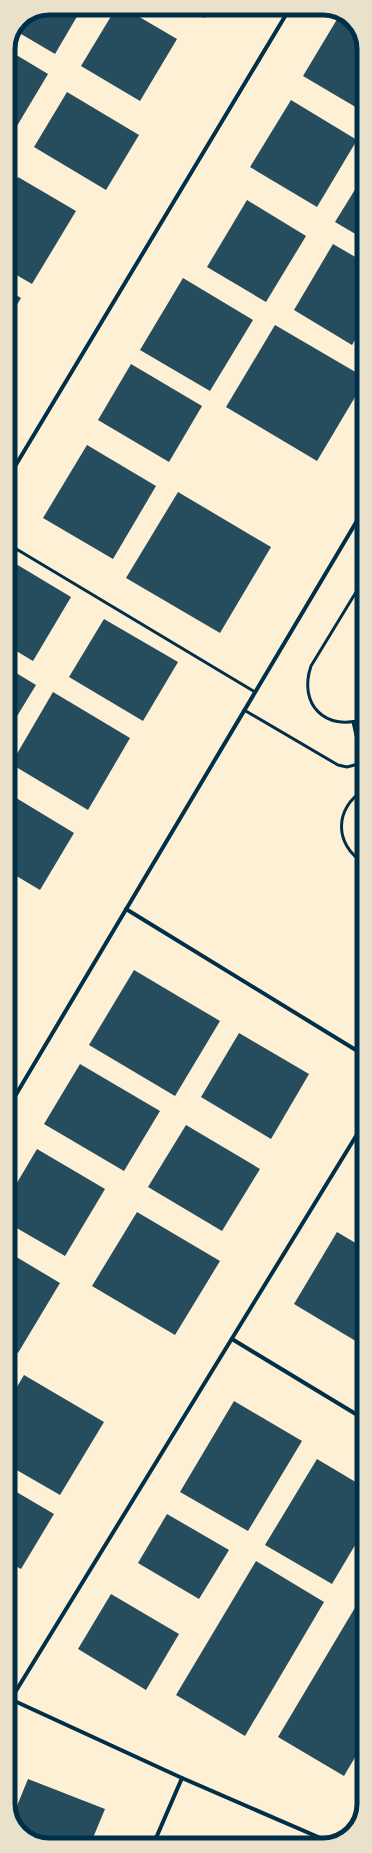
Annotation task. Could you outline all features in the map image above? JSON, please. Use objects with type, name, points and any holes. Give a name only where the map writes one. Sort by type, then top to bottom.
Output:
[{"type":"street","points":[[15,466],[286,15]]},
{"type":"street","points":[[15,1096],[356,522]]},
{"type":"street","points":[[126,909],[357,1051]]},
{"type":"street","points":[[15,1690],[357,1134]]},
{"type":"street","points":[[232,1339],[357,1415]]},
{"type":"street","points":[[15,1700],[182,1778],[320,1838]]},
{"type":"street","points":[[156,1838],[182,1778]]},
{"type":"lane","points":[[15,548],[255,692]]},
{"type":"lane","points":[[357,590],[311,666],[307,678],[307,691],[311,702],[318,713],[329,720],[341,723],[357,721]]},
{"type":"lane","points":[[244,710],[338,765],[347,767],[357,764]]},
{"type":"lane","points":[[353,722],[357,740]]},
{"type":"lane","points":[[357,796],[349,803],[343,814],[341,826],[343,838],[348,850],[357,857]]},
{"type":"building","points":[[78,15],[55,54],[19,33],[21,30],[30,21],[43,16]]},
{"type":"building","points":[[112,15],[136,15],[177,39],[140,101],[81,66]]},
{"type":"building","points":[[199,15],[206,15],[204,18]]},
{"type":"building","points":[[337,19],[344,22],[351,30],[357,45],[357,108],[303,76]]},
{"type":"building","points":[[15,54],[48,74],[15,129]]},
{"type":"building","points":[[67,92],[139,135],[106,190],[34,147]]},
{"type":"building","points":[[291,100],[357,140],[317,207],[250,167]]},
{"type":"building","points":[[18,177],[76,211],[32,284],[15,274],[15,182]]},
{"type":"building","points":[[357,186],[357,235],[335,222]]},
{"type":"building","points":[[247,200],[306,236],[266,302],[207,267]]},
{"type":"building","points":[[333,244],[357,258],[357,337],[352,345],[294,310]]},
{"type":"building","points":[[183,278],[253,320],[210,391],[140,350]]},
{"type":"building","points":[[15,294],[21,298],[15,308]]},
{"type":"building","points":[[275,325],[357,373],[357,394],[317,461],[226,407]]},
{"type":"building","points":[[131,364],[202,406],[169,462],[98,420]]},
{"type":"building","points":[[87,445],[156,486],[113,559],[43,518]]},
{"type":"building","points":[[178,492],[271,547],[220,633],[126,578]]},
{"type":"building","points":[[15,563],[71,597],[33,661],[15,650]]},
{"type":"building","points":[[104,619],[178,662],[143,721],[69,677]]},
{"type":"building","points":[[15,672],[36,685],[15,719]]},
{"type":"building","points":[[53,692],[130,738],[88,810],[15,766],[15,757]]},
{"type":"building","points":[[15,797],[74,833],[40,890],[15,875]]},
{"type":"building","points":[[134,970],[220,1021],[175,1096],[89,1045]]},
{"type":"building","points":[[239,1033],[309,1074],[271,1139],[201,1097]]},
{"type":"building","points":[[80,1064],[160,1111],[124,1171],[44,1124]]},
{"type":"building","points":[[186,1125],[260,1169],[222,1231],[148,1187]]},
{"type":"building","points":[[37,1149],[105,1189],[65,1256],[15,1227],[15,1186]]},
{"type":"building","points":[[137,1212],[220,1261],[175,1335],[92,1286]]},
{"type":"building","points":[[337,1232],[357,1244],[357,1342],[294,1304]]},
{"type":"building","points":[[15,1256],[60,1283],[18,1353],[15,1351]]},
{"type":"building","points":[[24,1375],[104,1422],[60,1495],[15,1469],[15,1390]]},
{"type":"building","points":[[234,1401],[302,1441],[248,1531],[180,1492]]},
{"type":"building","points":[[317,1459],[357,1483],[357,1542],[332,1584],[265,1545]]},
{"type":"building","points":[[15,1491],[54,1514],[21,1569],[15,1566]]},
{"type":"building","points":[[167,1514],[229,1550],[199,1599],[138,1563]]},
{"type":"building","points":[[256,1561],[324,1602],[245,1736],[176,1695]]},
{"type":"building","points":[[111,1594],[179,1634],[146,1690],[78,1649]]},
{"type":"building","points":[[357,1606],[357,1754],[344,1776],[278,1737]]},
{"type":"building","points":[[28,1779],[105,1809],[93,1838],[47,1838],[36,1835],[22,1825],[15,1810]]}]
